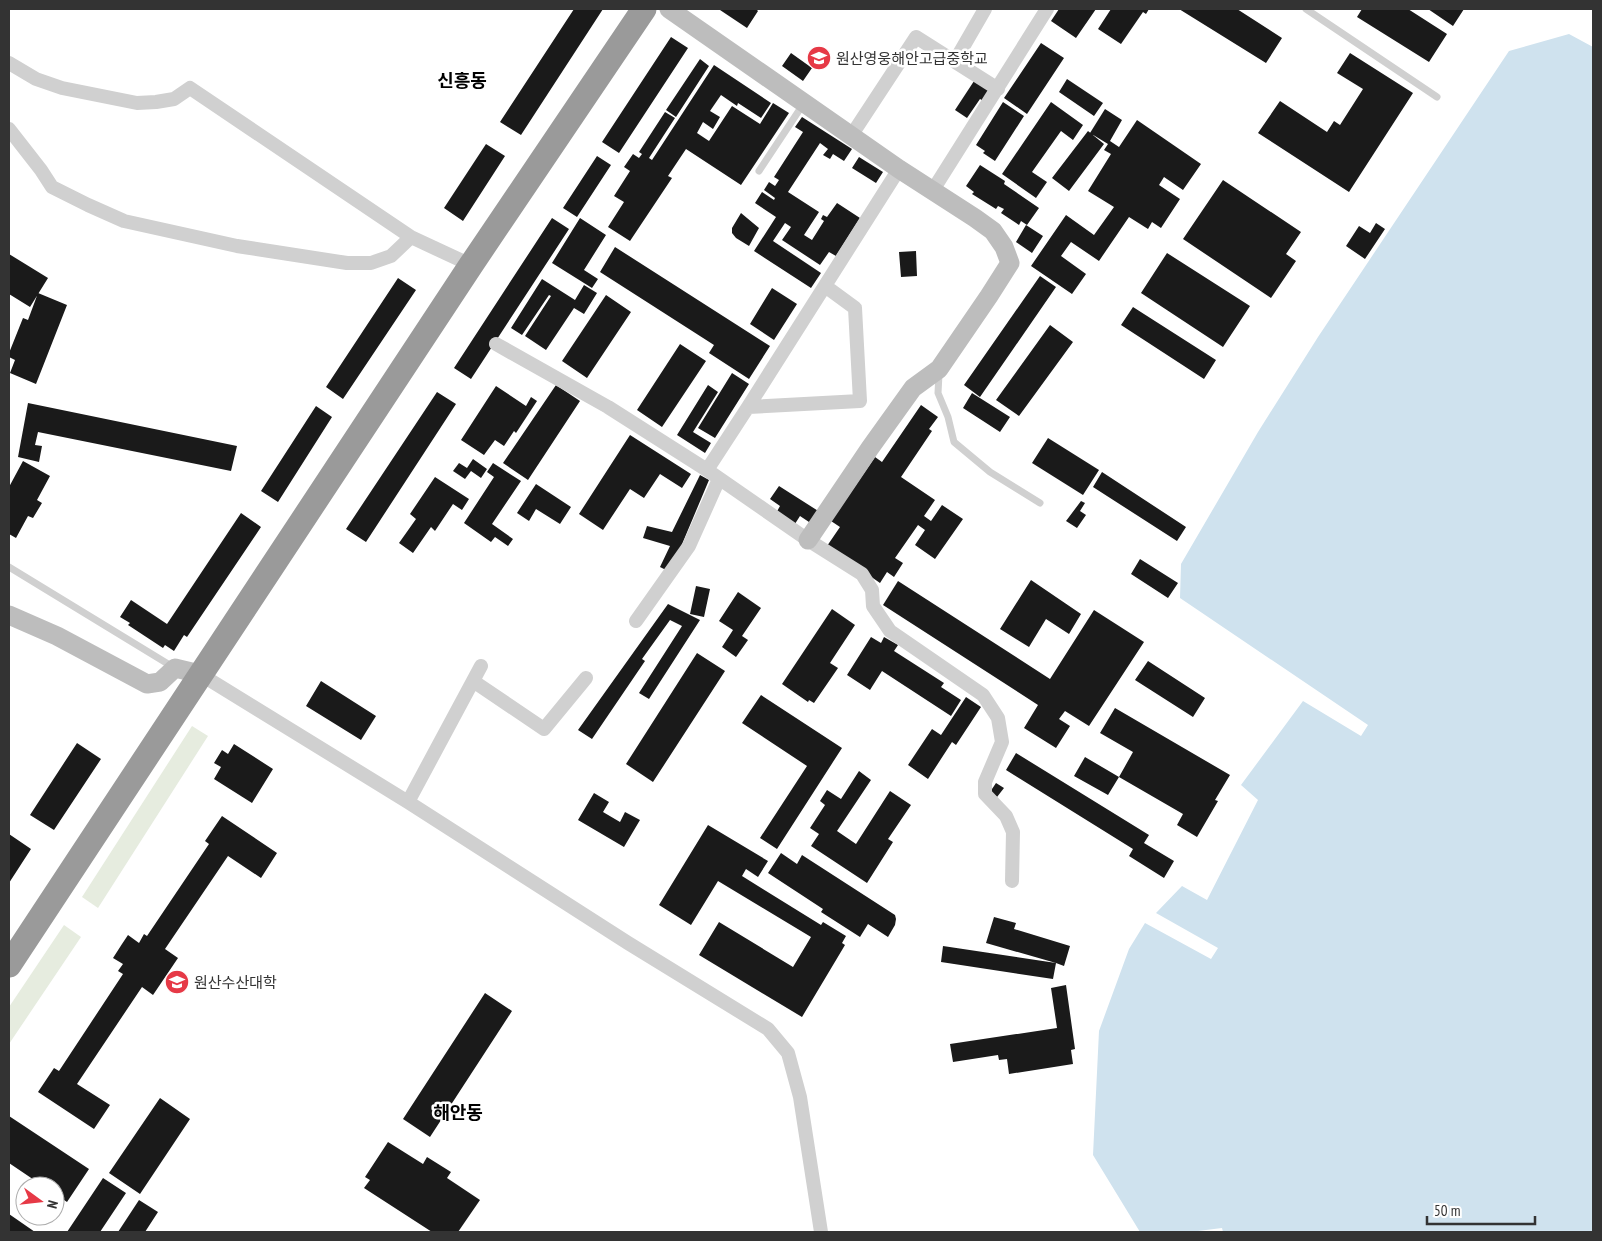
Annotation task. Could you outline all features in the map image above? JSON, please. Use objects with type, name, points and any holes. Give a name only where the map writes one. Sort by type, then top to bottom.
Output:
[{"type":"highway","points":[[9,965],[471,264],[644,9]]},
{"type":"street","points":[[669,9],[898,169],[933,190],[993,231],[1004,247],[1010,264],[939,368],[913,388],[808,540]]},
{"type":"street","points":[[955,60],[985,9]]},
{"type":"street","points":[[933,190],[1047,9]]},
{"type":"street","points":[[851,136],[916,37],[998,89]]},
{"type":"street","points":[[9,63],[36,79],[62,88],[137,103],[174,99],[190,88],[411,237],[471,264]]},
{"type":"street","points":[[9,129],[42,170],[52,187],[88,206],[124,221],[237,246],[347,263],[371,263],[391,256],[411,237]]},
{"type":"street","points":[[707,470],[898,169]]},
{"type":"street","points":[[748,408],[860,402],[855,308],[825,286]]},
{"type":"street","points":[[496,344],[608,407],[707,470],[808,540],[862,574],[872,590],[873,606],[890,631],[983,695],[998,718],[1002,742],[985,782],[985,794],[1006,816],[1013,832],[1012,881]]},
{"type":"street","points":[[636,621],[689,546],[719,479]]},
{"type":"street","points":[[9,615],[57,636],[147,684],[160,682],[175,668],[200,674],[408,802],[768,1030],[788,1053],[800,1097],[821,1232]]},
{"type":"street","points":[[408,802],[481,666]]},
{"type":"street","points":[[473,681],[544,729],[586,678]]},
{"type":"lane","points":[[1306,9],[1437,97]]},
{"type":"lane","points":[[759,171],[804,103]]},
{"type":"lane","points":[[939,368],[938,393],[948,417],[954,442],[990,472],[1040,503]]},
{"type":"lane","points":[[9,568],[175,668]]},
{"type":"shaded area","points":[[192,726],[208,736],[98,908],[82,897]]},
{"type":"shaded area","points":[[64,925],[81,937],[9,1044],[9,1007]]},
{"type":"water","points":[[1569,34],[1593,47],[1593,1232],[1223,1232],[1222,1228],[1190,1232],[1140,1232],[1093,1155],[1099,1031],[1129,949],[1145,923],[1211,959],[1218,948],[1156,913],[1182,886],[1207,900],[1258,800],[1241,785],[1303,701],[1361,736],[1368,725],[1180,598],[1181,564],[1258,432],[1318,337],[1509,51]]},
{"type":"building","points":[[574,9],[603,9],[521,135],[500,122]]},
{"type":"building","points":[[721,9],[756,9],[758,11],[747,28]]},
{"type":"building","points":[[1059,9],[1096,9],[1076,38],[1051,21]]},
{"type":"building","points":[[1111,9],[1149,9],[1146,14],[1143,12],[1121,44],[1098,29]]},
{"type":"building","points":[[1179,9],[1237,9],[1282,38],[1266,63]]},
{"type":"building","points":[[1362,9],[1408,9],[1447,34],[1429,62],[1357,17]]},
{"type":"building","points":[[1428,9],[1464,9],[1453,26]]},
{"type":"building","points":[[671,37],[688,48],[619,153],[602,142]]},
{"type":"building","points":[[1041,43],[1064,58],[1027,114],[1004,98]]},
{"type":"building","points":[[791,53],[812,68],[803,81],[782,66]]},
{"type":"building","points":[[1350,53],[1413,93],[1349,192],[1258,133],[1280,101],[1327,132],[1334,121],[1340,125],[1363,89],[1337,73]]},
{"type":"building","points":[[700,59],[709,66],[676,117],[666,110]]},
{"type":"building","points":[[714,65],[771,103],[761,118],[738,103],[737,106],[721,95],[710,111],[720,117],[713,129],[703,122],[697,133],[709,141],[732,106],[760,124],[773,103],[789,113],[741,185],[686,149],[668,176],[672,178],[630,241],[608,227],[624,202],[614,196],[630,171],[624,167],[633,154],[639,158],[642,154],[639,152],[665,112],[675,118],[649,158],[652,160]]},
{"type":"building","points":[[976,78],[994,89],[985,102],[980,99],[967,118],[955,110]]},
{"type":"building","points":[[1067,79],[1103,103],[1094,116],[1059,92]]},
{"type":"building","points":[[1003,102],[1024,116],[995,161],[983,153],[985,151],[976,145]]},
{"type":"building","points":[[1051,102],[1083,125],[1073,140],[1061,131],[1032,172],[1047,182],[1036,198],[1002,174]]},
{"type":"building","points":[[1105,109],[1122,120],[1110,141],[1119,147],[1137,120],[1201,164],[1183,190],[1164,177],[1159,185],[1180,199],[1161,228],[1152,222],[1148,229],[1129,217],[1099,261],[1071,242],[1061,256],[1086,274],[1072,294],[1031,266],[1066,215],[1094,235],[1114,207],[1088,191],[1111,154],[1104,150],[1108,144],[1090,133]]},
{"type":"building","points":[[802,117],[852,149],[844,161],[833,154],[830,159],[823,155],[828,149],[820,143],[788,192],[819,212],[804,235],[812,240],[824,221],[821,219],[823,215],[827,217],[837,203],[860,218],[836,256],[829,252],[820,265],[782,240],[791,227],[785,223],[773,241],[821,273],[811,288],[754,251],[776,217],[755,203],[762,192],[774,200],[775,198],[764,190],[769,182],[775,186],[779,180],[774,177],[803,132],[795,127]]},
{"type":"building","points":[[1088,131],[1104,144],[1069,191],[1052,178]]},
{"type":"building","points":[[486,144],[505,156],[463,221],[444,208]]},
{"type":"building","points":[[597,156],[611,165],[577,217],[563,208]]},
{"type":"building","points":[[859,157],[883,172],[876,183],[852,168]]},
{"type":"building","points":[[980,165],[1005,181],[1004,184],[1039,208],[1027,225],[1021,221],[1019,225],[1001,213],[1004,209],[998,206],[996,209],[972,194],[974,192],[966,186]]},
{"type":"building","points":[[1223,180],[1301,232],[1286,254],[1296,261],[1271,298],[1183,239]]},
{"type":"building","points":[[741,213],[759,228],[749,246],[736,238],[732,233],[732,228]]},
{"type":"building","points":[[552,218],[569,229],[471,379],[454,368]]},
{"type":"building","points":[[580,218],[606,235],[584,270],[598,279],[592,288],[552,263]]},
{"type":"building","points":[[1376,223],[1385,229],[1365,259],[1346,246],[1359,226],[1370,233]]},
{"type":"building","points":[[1026,225],[1043,236],[1032,253],[1016,242]]},
{"type":"building","points":[[615,247],[770,346],[749,379],[709,353],[714,345],[600,272]]},
{"type":"building","points":[[916,251],[917,276],[901,277],[899,252]]},
{"type":"building","points":[[1167,253],[1250,306],[1223,347],[1141,293]]},
{"type":"building","points":[[9,254],[48,278],[30,307],[9,294]]},
{"type":"building","points":[[1040,276],[1056,287],[980,397],[964,385]]},
{"type":"building","points":[[398,278],[416,290],[343,399],[326,387]]},
{"type":"building","points":[[542,279],[575,300],[584,285],[597,293],[584,314],[574,308],[546,350],[525,336],[551,296],[549,295],[522,335],[511,328]]},
{"type":"building","points":[[772,288],[797,304],[774,340],[750,324]]},
{"type":"building","points":[[38,293],[67,305],[36,384],[10,373],[15,360],[9,357],[9,353],[23,318],[28,320]]},
{"type":"building","points":[[606,295],[631,312],[587,378],[562,361]]},
{"type":"building","points":[[1133,307],[1216,360],[1204,379],[1121,325]]},
{"type":"building","points":[[1050,325],[1073,342],[1019,416],[996,400]]},
{"type":"building","points":[[680,344],[706,361],[662,427],[637,410]]},
{"type":"building","points":[[732,373],[749,384],[715,438],[698,428]]},
{"type":"building","points":[[556,385],[580,401],[528,480],[503,463]]},
{"type":"building","points":[[708,385],[718,392],[693,432],[711,443],[705,453],[677,435]]},
{"type":"building","points":[[496,386],[526,406],[531,397],[537,401],[516,433],[514,431],[504,446],[495,440],[484,455],[461,440]]},
{"type":"building","points":[[437,392],[456,404],[366,542],[346,529]]},
{"type":"building","points":[[972,393],[1010,417],[1000,432],[963,408]]},
{"type":"building","points":[[28,403],[237,446],[231,471],[38,432],[35,445],[42,446],[39,462],[18,457]]},
{"type":"building","points":[[921,405],[938,417],[929,429],[932,431],[901,477],[935,500],[924,516],[931,521],[942,505],[963,519],[935,559],[915,545],[925,530],[918,525],[895,558],[903,563],[894,577],[887,572],[880,583],[827,546],[840,527],[831,521],[875,457],[882,462]]},
{"type":"building","points":[[316,406],[332,417],[278,502],[261,491]]},
{"type":"building","points":[[630,435],[691,474],[682,488],[660,474],[644,498],[630,489],[603,530],[579,514]]},
{"type":"building","points":[[1048,438],[1099,470],[1083,495],[1032,463]]},
{"type":"building","points":[[473,459],[487,469],[481,478],[471,471],[465,479],[453,471],[459,463],[467,468]]},
{"type":"building","points":[[23,461],[50,476],[37,500],[42,503],[33,518],[28,516],[16,538],[9,534],[9,487]]},
{"type":"building","points":[[493,463],[521,481],[492,524],[513,539],[508,546],[495,537],[491,542],[464,523],[494,477],[487,472]]},
{"type":"building","points":[[1102,472],[1186,527],[1177,541],[1093,487]]},
{"type":"building","points":[[700,475],[709,480],[680,549],[668,571],[660,567],[670,546],[643,538],[647,526],[672,532]]},
{"type":"building","points":[[435,477],[469,499],[462,510],[453,504],[435,531],[431,527],[413,553],[399,543],[416,519],[410,514]]},
{"type":"building","points":[[536,484],[571,507],[560,524],[536,509],[529,521],[517,513]]},
{"type":"building","points":[[779,486],[823,514],[815,526],[800,516],[793,527],[775,515],[780,506],[770,499]]},
{"type":"building","points":[[1081,501],[1085,503],[1080,511],[1086,515],[1077,528],[1066,521]]},
{"type":"building","points":[[241,513],[261,527],[187,637],[184,635],[174,651],[165,645],[163,648],[128,625],[130,623],[120,617],[131,600],[167,624]]},
{"type":"building","points":[[1140,559],[1178,583],[1168,598],[1131,574]]},
{"type":"building","points":[[1031,580],[1081,614],[1069,634],[1046,619],[1029,647],[1000,629]]},
{"type":"building","points":[[898,581],[1050,679],[1094,610],[1144,642],[1089,726],[1065,711],[1059,719],[1070,726],[1056,748],[1024,728],[1038,705],[883,605]]},
{"type":"building","points":[[696,586],[710,589],[704,617],[690,614]]},
{"type":"building","points":[[738,592],[761,608],[742,636],[748,640],[736,657],[722,647],[733,630],[719,621]]},
{"type":"building","points":[[668,604],[700,620],[649,699],[639,693],[682,626],[670,620],[642,659],[645,661],[592,739],[578,730]]},
{"type":"building","points":[[832,609],[855,625],[830,663],[838,668],[814,703],[809,700],[808,702],[782,684]]},
{"type":"building","points":[[871,637],[881,643],[884,637],[898,645],[894,651],[944,683],[941,687],[961,700],[951,716],[882,671],[870,690],[847,675]]},
{"type":"building","points":[[697,653],[725,671],[653,782],[626,764]]},
{"type":"building","points":[[1148,661],[1205,698],[1193,717],[1135,680]]},
{"type":"building","points":[[321,681],[376,716],[361,740],[306,706]]},
{"type":"building","points":[[761,695],[842,748],[777,849],[760,838],[807,766],[742,723]]},
{"type":"building","points":[[966,697],[981,707],[956,745],[952,742],[928,779],[908,765],[932,729],[941,735]]},
{"type":"building","points":[[1115,708],[1230,775],[1215,800],[1218,801],[1197,837],[1177,825],[1183,814],[1119,777],[1133,752],[1100,733]]},
{"type":"building","points":[[77,743],[101,759],[54,830],[30,815]]},
{"type":"building","points":[[234,744],[273,769],[252,803],[214,779],[221,767],[214,763],[222,750],[228,754]]},
{"type":"building","points":[[1016,753],[1149,835],[1144,843],[1174,861],[1164,878],[1129,856],[1133,849],[1006,770]]},
{"type":"building","points":[[1085,757],[1119,777],[1108,795],[1074,776]]},
{"type":"building","points":[[859,771],[871,780],[837,831],[856,844],[890,791],[911,805],[888,839],[893,842],[867,883],[811,846],[819,834],[810,828],[825,805],[820,801],[827,790],[841,799]]},
{"type":"building","points":[[996,783],[1004,788],[997,797],[990,792]]},
{"type":"building","points":[[594,793],[609,802],[603,812],[620,822],[625,812],[640,820],[624,847],[578,820]]},
{"type":"building","points":[[222,816],[277,853],[261,878],[228,856],[165,949],[178,958],[153,995],[142,987],[77,1084],[110,1105],[94,1129],[38,1092],[54,1068],[59,1071],[123,974],[118,971],[123,964],[113,958],[128,935],[139,943],[144,934],[147,936],[209,844],[205,841]]},
{"type":"building","points":[[708,825],[768,861],[758,877],[746,869],[742,876],[821,925],[823,922],[846,936],[842,943],[845,945],[802,1017],[699,955],[719,922],[793,967],[811,937],[718,881],[691,925],[659,905]]},
{"type":"building","points":[[9,834],[31,849],[9,883]]},
{"type":"building","points":[[781,853],[797,864],[802,855],[895,915],[895,925],[888,937],[868,924],[860,937],[821,912],[823,909],[768,873]]},
{"type":"building","points":[[994,917],[1016,923],[1014,929],[1070,946],[1064,966],[986,943]]},
{"type":"building","points":[[943,946],[1056,963],[1053,979],[941,962]]},
{"type":"building","points":[[1066,985],[1075,1049],[1071,1050],[1073,1064],[1009,1074],[1007,1059],[999,1060],[998,1055],[953,1062],[950,1044],[1057,1028],[1051,988]]},
{"type":"building","points":[[485,993],[512,1011],[430,1137],[403,1119]]},
{"type":"building","points":[[160,1098],[190,1119],[140,1194],[109,1173]]},
{"type":"building","points":[[9,1116],[89,1169],[67,1202],[65,1201],[65,1176],[28,1176],[9,1163]]},
{"type":"building","points":[[388,1142],[423,1164],[427,1157],[451,1172],[447,1178],[480,1200],[458,1232],[432,1232],[364,1188],[370,1180],[365,1177]]},
{"type":"building","points":[[103,1178],[126,1193],[100,1232],[67,1232]]},
{"type":"building","points":[[139,1200],[158,1212],[145,1232],[118,1232]]},
{"type":"building","points":[[9,1214],[15,1218],[15,1226],[26,1226],[35,1232],[9,1232]]},
{"type":"place","name":"원산영웅해안고급중학교","points":[[819,58]]},
{"type":"place","name":"원산수산대학","points":[[177,982]]},
{"type":"district","name":"신흥동","points":[[462,80]]},
{"type":"district","name":"해안동","points":[[458,1112]]}]
